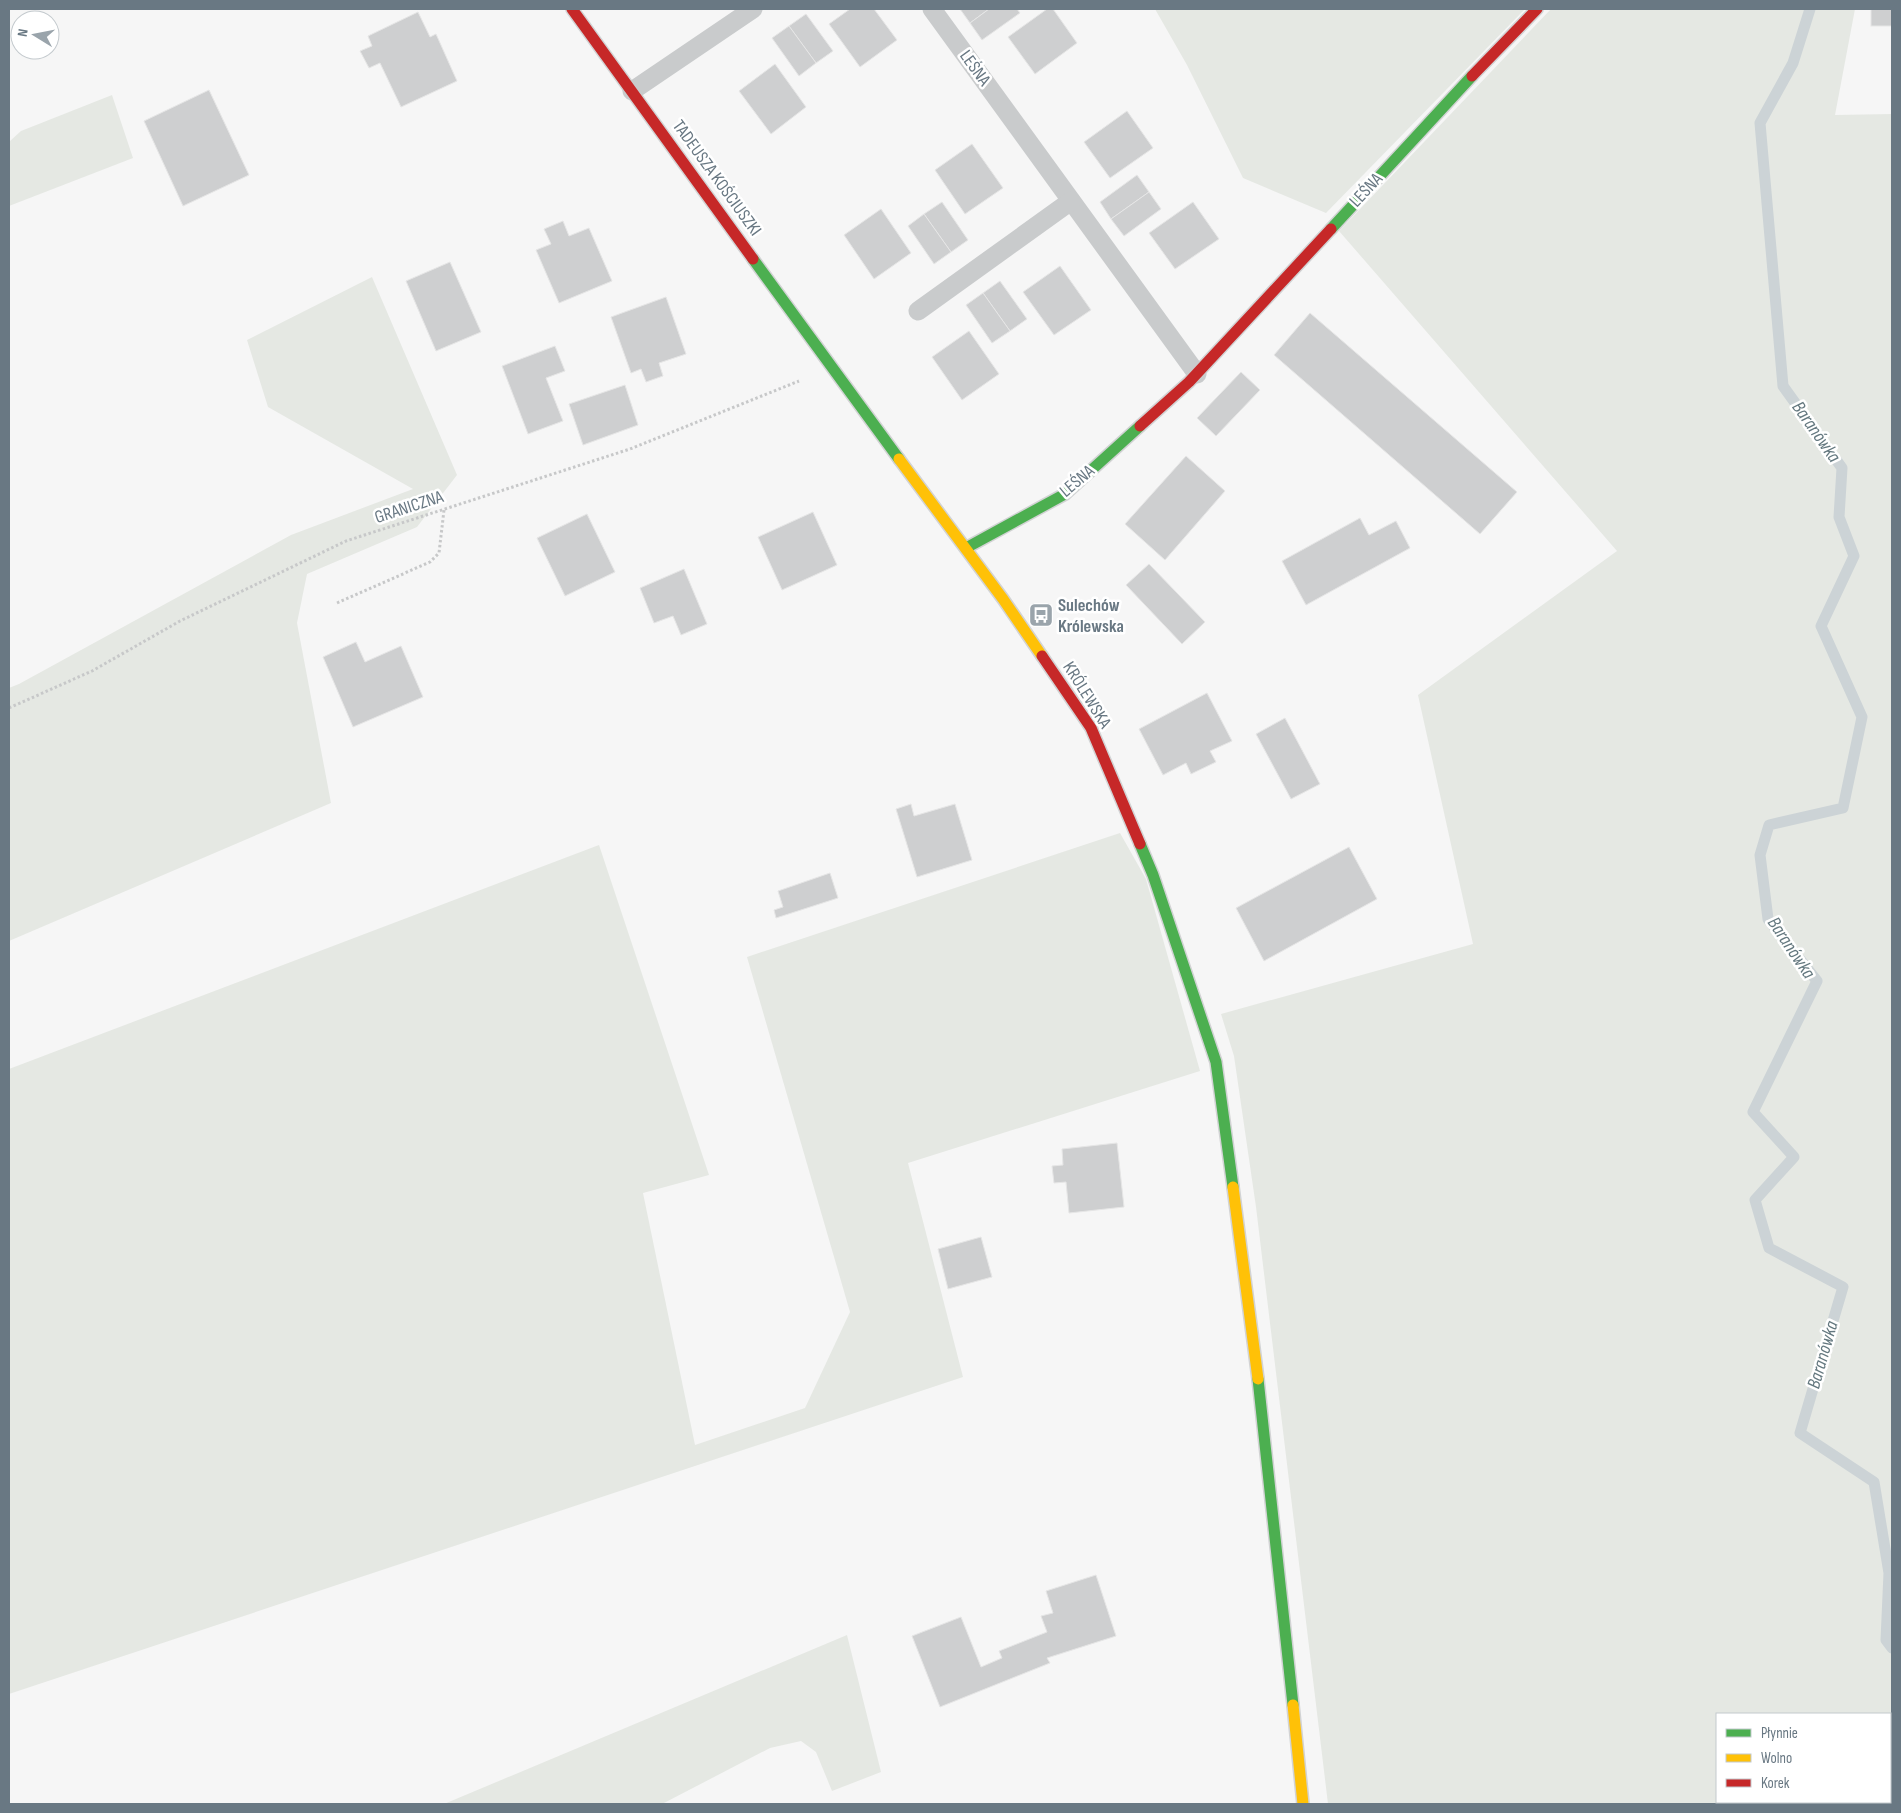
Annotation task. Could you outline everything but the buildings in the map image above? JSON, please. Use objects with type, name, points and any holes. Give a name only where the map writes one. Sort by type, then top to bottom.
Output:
[{"type":"street","name":"TADEUSZA KOŚCIUSZKI","points":[[572,9],[832,367]]},
{"type":"street","name":"LEŚNA","points":[[966,548],[1065,494],[1197,374],[1472,76],[1537,9]]},
{"type":"street","name":"KRÓLEWSKA","points":[[832,367],[1003,599],[1090,728],[1153,875],[1216,1062],[1256,1358],[1303,1804]]},
{"type":"lane","points":[[632,91],[753,9]]},
{"type":"lane","name":"LEŚNA","points":[[932,9],[1197,374]]},
{"type":"lane","points":[[918,311],[1071,201]]},
{"type":"path","name":"GRANICZNA","points":[[9,708],[92,671],[180,621],[346,541],[630,449],[832,367]]},
{"type":"path","points":[[337,603],[430,562],[439,553],[444,510]]},
{"type":"shaded area","points":[[1155,9],[1525,9],[1326,213],[1243,178],[1187,65]]},
{"type":"shaded area","points":[[1551,9],[1855,9],[1835,115],[1892,114],[1892,1804],[1328,1804],[1256,1207],[1234,1056],[1221,1014],[1473,944],[1418,695],[1617,551],[1339,231]]},
{"type":"shaded area","points":[[112,95],[133,158],[9,206],[9,142],[21,131]]},
{"type":"shaded area","points":[[372,277],[457,475],[417,527],[307,574],[297,623],[331,803],[9,941],[9,688],[291,535],[413,489],[268,407],[247,340]]},
{"type":"shaded area","points":[[1120,833],[1146,879],[1200,1071],[908,1163],[963,1377],[9,1694],[9,1069],[599,845],[709,1175],[643,1193],[695,1445],[805,1408],[850,1312],[747,957]]},
{"type":"shaded area","points":[[847,1635],[881,1772],[832,1791],[816,1752],[801,1741],[770,1748],[662,1804],[444,1804]]},
{"type":"waterway","name":"Baranówka","points":[[1810,9],[1793,63],[1760,123],[1783,386],[1842,468],[1839,517],[1854,556],[1821,626],[1862,717],[1843,808],[1769,825],[1760,855],[1768,919],[1817,981],[1753,1112],[1794,1157],[1755,1200],[1769,1248],[1843,1287],[1800,1433],[1874,1482],[1889,1573],[1886,1640],[1892,1648]]},
{"type":"traffic: fast","points":[[1331,229],[1472,76]]},
{"type":"traffic: fast","points":[[753,259],[899,459]]},
{"type":"traffic: fast","points":[[966,548],[1065,494],[1140,426]]},
{"type":"traffic: fast","points":[[1140,844],[1153,875],[1216,1062],[1233,1187]]},
{"type":"traffic: fast","points":[[1258,1379],[1293,1705]]},
{"type":"traffic: slow","points":[[899,459],[1003,599],[1042,656]]},
{"type":"traffic: slow","points":[[1233,1187],[1258,1379]]},
{"type":"traffic: slow","points":[[1293,1705],[1303,1804]]},
{"type":"traffic: jam","points":[[572,9],[753,259]]},
{"type":"traffic: jam","points":[[1472,76],[1537,9]]},
{"type":"traffic: jam","points":[[1140,426],[1189,382],[1331,229]]},
{"type":"traffic: jam","points":[[1042,656],[1091,728],[1140,844]]},
{"type":"place","name":"Sulechów Królewska","points":[[1041,615]]}]
